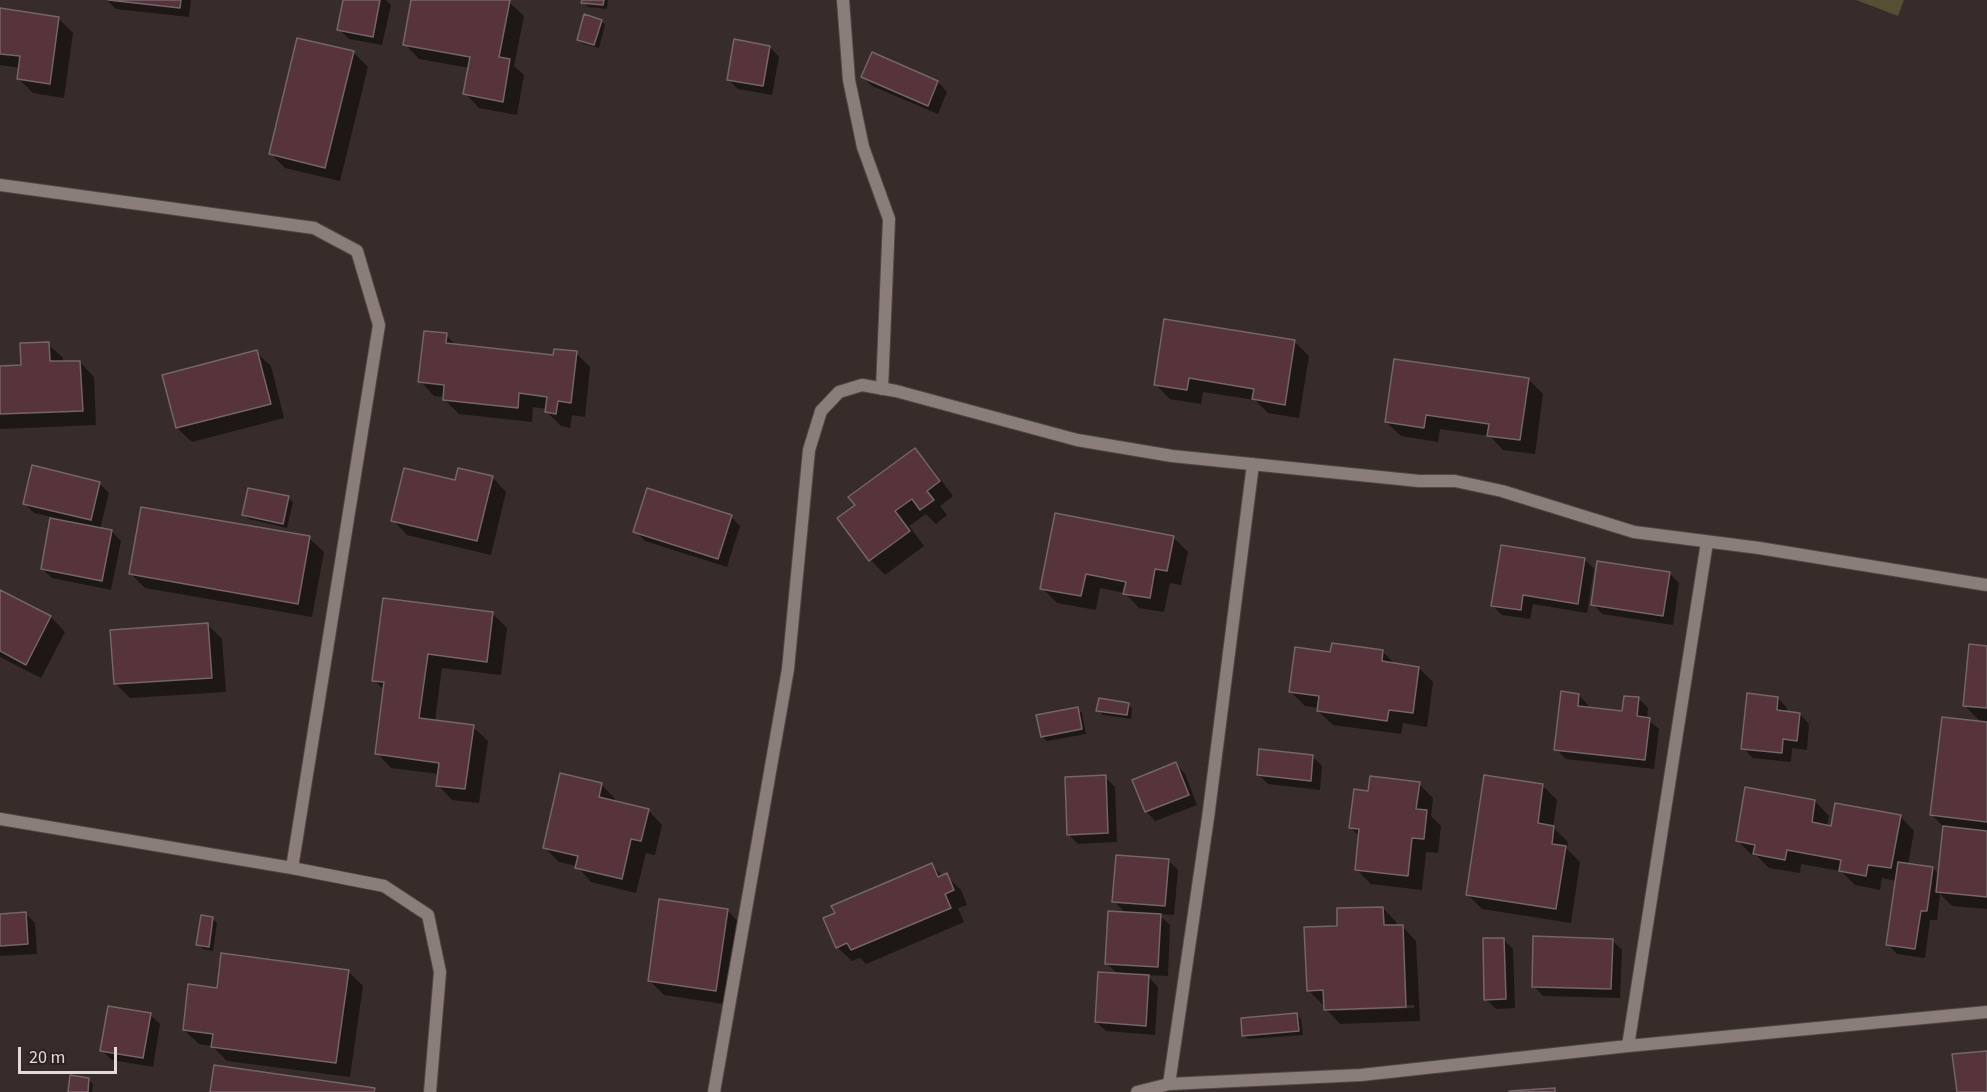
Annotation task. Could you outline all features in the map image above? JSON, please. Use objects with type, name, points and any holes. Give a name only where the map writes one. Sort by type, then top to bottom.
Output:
[{"type":"street","points":[[843,0],[849,80],[863,147],[889,219],[882,389]]},
{"type":"street","points":[[0,185],[314,228],[357,251],[379,326],[292,868]]},
{"type":"street","points":[[714,1092],[788,669],[808,450],[821,411],[839,392],[862,385],[1077,440],[1172,456],[1419,481],[1455,481],[1502,491],[1634,532],[1759,548],[1987,585]]},
{"type":"street","points":[[1169,1084],[1208,818],[1253,464]]},
{"type":"street","points":[[1628,1046],[1707,542]]},
{"type":"street","points":[[0,819],[292,868],[384,886],[428,915],[440,972],[430,1092]]},
{"type":"street","points":[[1137,1092],[1169,1084],[1361,1075],[1628,1046],[1987,1012]]},
{"type":"shaded area","points":[[1856,0],[1904,0],[1898,16]]},
{"type":"building","points":[[108,0],[181,0],[180,8]]},
{"type":"building","points":[[343,0],[380,0],[373,37],[337,30]]},
{"type":"building","points":[[411,0],[510,0],[499,57],[510,59],[503,102],[463,94],[470,57],[403,45]]},
{"type":"building","points":[[582,0],[604,0],[603,5],[581,3]]},
{"type":"building","points":[[0,8],[59,17],[50,84],[17,79],[20,56],[0,54]]},
{"type":"building","points":[[584,14],[602,20],[594,45],[577,40]]},
{"type":"building","points":[[297,38],[354,51],[325,168],[269,154]]},
{"type":"building","points":[[734,39],[770,46],[763,86],[727,80]]},
{"type":"building","points":[[872,52],[938,81],[928,106],[861,77]]},
{"type":"building","points":[[1164,319],[1295,340],[1285,405],[1252,399],[1254,389],[1189,378],[1187,390],[1154,385]]},
{"type":"building","points":[[424,331],[447,333],[446,343],[553,355],[554,349],[577,351],[571,403],[558,401],[556,414],[545,412],[547,397],[519,393],[518,408],[443,400],[444,385],[418,382]]},
{"type":"building","points":[[49,342],[50,361],[80,361],[83,411],[0,414],[0,366],[21,365],[20,343]]},
{"type":"building","points":[[257,350],[271,404],[176,428],[162,375]]},
{"type":"building","points":[[1394,359],[1529,378],[1520,440],[1487,436],[1489,424],[1426,415],[1424,428],[1385,422]]},
{"type":"building","points":[[915,448],[940,481],[927,491],[934,500],[920,510],[912,499],[895,511],[910,531],[869,561],[837,518],[855,505],[848,497]]},
{"type":"building","points":[[32,465],[100,482],[91,520],[23,504]]},
{"type":"building","points":[[404,468],[455,480],[458,468],[493,476],[477,541],[391,521]]},
{"type":"building","points":[[248,488],[289,496],[283,524],[242,515]]},
{"type":"building","points":[[647,488],[732,515],[718,559],[633,532]]},
{"type":"building","points":[[141,507],[310,536],[298,604],[129,574]]},
{"type":"building","points":[[1055,513],[1174,536],[1167,571],[1155,569],[1150,598],[1123,594],[1126,582],[1086,574],[1081,596],[1040,589]]},
{"type":"building","points":[[50,518],[112,530],[102,581],[41,569]]},
{"type":"building","points":[[1501,545],[1585,558],[1578,604],[1523,595],[1521,610],[1491,606]]},
{"type":"building","points":[[1597,561],[1670,572],[1663,616],[1591,605]]},
{"type":"building","points":[[0,590],[51,616],[26,665],[0,651]]},
{"type":"building","points":[[383,598],[493,612],[487,662],[428,654],[419,718],[474,725],[465,789],[436,786],[439,763],[375,754],[384,682],[372,681]]},
{"type":"building","points":[[208,623],[212,678],[114,684],[110,630]]},
{"type":"building","points":[[1332,643],[1383,650],[1382,661],[1419,667],[1413,713],[1389,710],[1387,721],[1317,711],[1319,696],[1289,692],[1295,647],[1330,652]]},
{"type":"building","points":[[1969,644],[1987,646],[1987,708],[1963,706]]},
{"type":"building","points":[[1561,691],[1579,694],[1578,706],[1622,711],[1624,696],[1639,697],[1637,716],[1650,718],[1645,760],[1554,750]]},
{"type":"building","points":[[1747,693],[1778,697],[1777,710],[1800,713],[1797,741],[1783,739],[1782,753],[1741,749]]},
{"type":"building","points":[[1099,698],[1129,703],[1127,715],[1096,711]]},
{"type":"building","points":[[1078,707],[1082,729],[1041,737],[1036,715]]},
{"type":"building","points":[[1942,717],[1987,722],[1987,822],[1930,815]]},
{"type":"building","points":[[1259,749],[1313,755],[1311,781],[1257,775]]},
{"type":"building","points":[[1176,762],[1189,795],[1145,812],[1132,780]]},
{"type":"building","points":[[560,773],[602,783],[599,797],[649,809],[641,841],[631,839],[622,879],[575,868],[578,856],[543,848]]},
{"type":"building","points":[[1106,775],[1108,833],[1067,835],[1065,777]]},
{"type":"building","points":[[1484,775],[1543,784],[1538,823],[1554,826],[1552,844],[1566,846],[1556,909],[1466,895]]},
{"type":"building","points":[[1370,776],[1420,782],[1416,809],[1427,810],[1424,839],[1412,838],[1408,876],[1355,870],[1359,829],[1349,828],[1354,789],[1368,791]]},
{"type":"building","points":[[1745,787],[1815,800],[1812,822],[1831,826],[1835,803],[1901,815],[1891,868],[1868,865],[1866,876],[1839,871],[1841,860],[1787,850],[1785,860],[1753,854],[1755,845],[1736,841]]},
{"type":"building","points":[[1943,826],[1987,831],[1987,897],[1936,892]]},
{"type":"building","points":[[1116,855],[1169,859],[1165,906],[1112,902]]},
{"type":"building","points":[[1898,862],[1933,867],[1927,911],[1921,911],[1915,949],[1886,945]]},
{"type":"building","points":[[932,863],[938,877],[947,873],[954,890],[945,894],[951,908],[851,950],[847,943],[836,948],[823,918],[835,913],[831,906]]},
{"type":"building","points":[[659,899],[728,909],[716,991],[648,981]]},
{"type":"building","points":[[1383,907],[1384,925],[1403,925],[1406,1007],[1324,1010],[1323,990],[1307,991],[1304,927],[1337,926],[1337,908]]},
{"type":"building","points":[[1108,911],[1161,914],[1158,967],[1105,964]]},
{"type":"building","points":[[26,912],[28,944],[0,946],[0,914]]},
{"type":"building","points":[[201,915],[213,917],[209,947],[196,945]]},
{"type":"building","points":[[1533,936],[1613,939],[1611,989],[1532,987]]},
{"type":"building","points":[[1483,938],[1504,938],[1506,999],[1484,1000]]},
{"type":"building","points":[[221,953],[349,970],[336,1063],[211,1047],[213,1034],[183,1030],[188,984],[217,988]]},
{"type":"building","points":[[1098,972],[1149,975],[1146,1026],[1095,1022]]},
{"type":"building","points":[[108,1006],[151,1013],[143,1058],[100,1051]]},
{"type":"building","points":[[1297,1013],[1299,1031],[1242,1036],[1241,1018]]},
{"type":"building","points":[[1987,1051],[1987,1092],[1957,1092],[1952,1054]]},
{"type":"building","points":[[214,1065],[375,1088],[374,1092],[210,1092]]},
{"type":"building","points":[[70,1075],[89,1078],[88,1092],[68,1092]]},
{"type":"building","points":[[1555,1088],[1555,1092],[1509,1091]]}]
